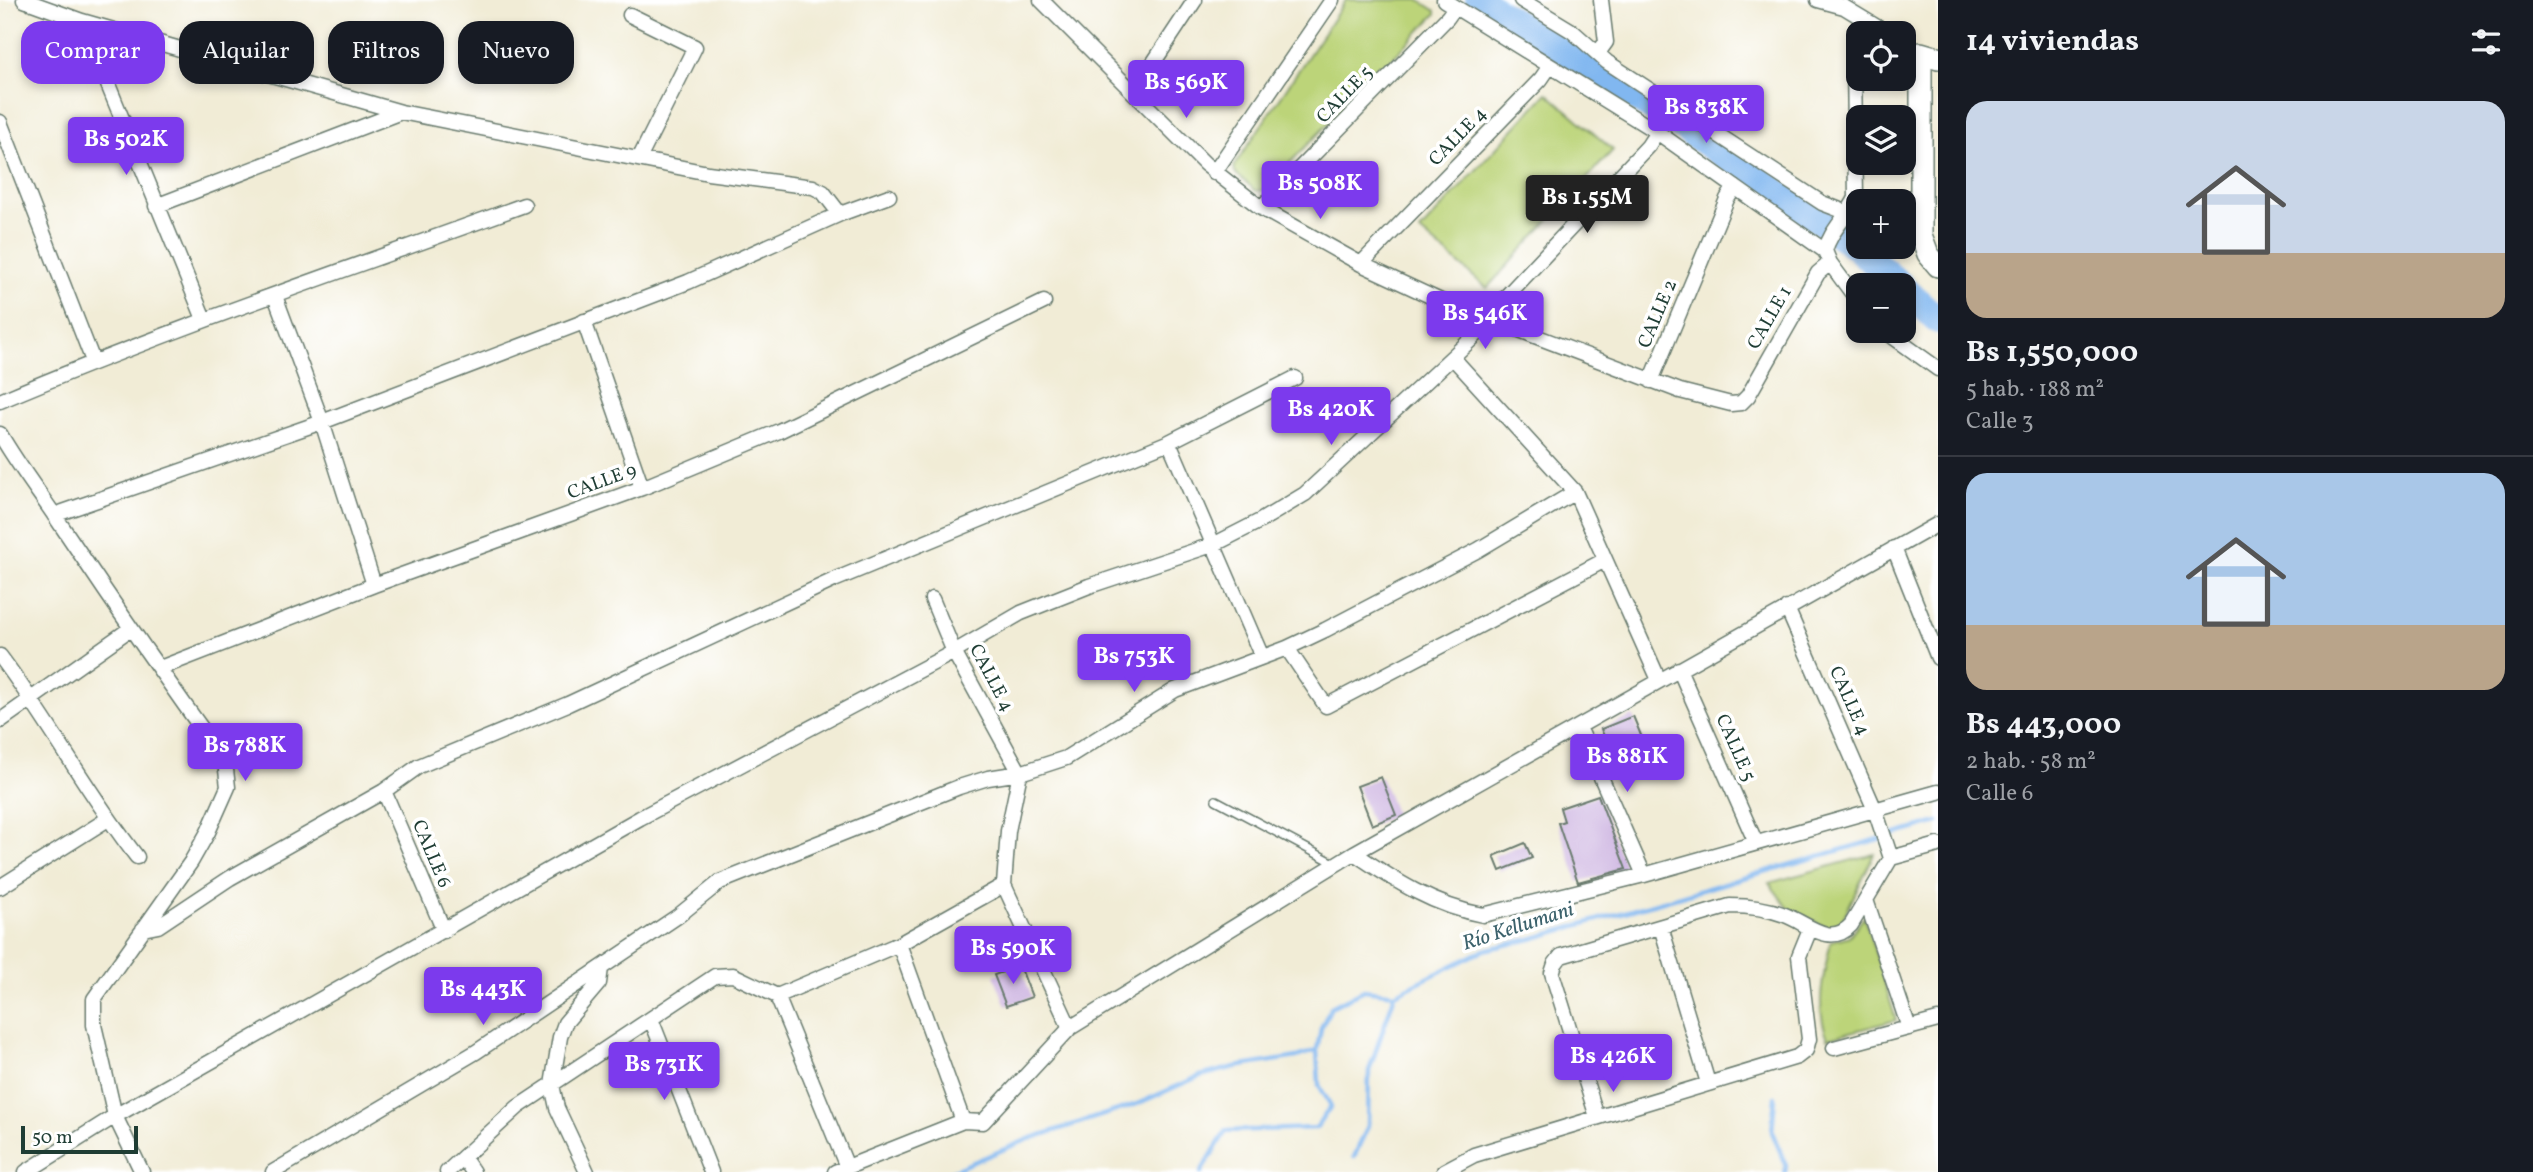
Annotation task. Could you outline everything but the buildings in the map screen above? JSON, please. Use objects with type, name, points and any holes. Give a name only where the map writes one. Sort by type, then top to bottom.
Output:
[{"type":"street","points":[[24,0],[82,21]]},
{"type":"street","points":[[1041,0],[1074,36],[1214,173],[1261,208],[1361,264],[1469,314],[1651,381]]},
{"type":"street","points":[[1134,92],[1195,0]]},
{"type":"street","points":[[1214,173],[1332,0]]},
{"type":"street","points":[[1521,0],[1572,31],[1607,62],[1822,203],[1846,212]]},
{"type":"street","points":[[1598,53],[1606,42],[1601,0]]},
{"type":"street","points":[[1818,0],[1844,7],[1855,21]]},
{"type":"street","points":[[1449,3],[1657,132],[1828,251],[1846,281]]},
{"type":"street","name":"CALLE 5","points":[[1261,208],[1448,18],[1449,3]]},
{"type":"street","points":[[630,15],[695,47],[639,159]]},
{"type":"street","points":[[165,45],[401,112],[708,173],[813,187],[823,192],[840,214]]},
{"type":"street","points":[[1921,51],[1921,235],[1928,254],[1938,266]]},
{"type":"street","name":"CALLE 4","points":[[1361,264],[1541,79],[1550,66]]},
{"type":"street","points":[[107,84],[204,319]]},
{"type":"street","points":[[1854,91],[1856,189]]},
{"type":"street","points":[[156,206],[401,112]]},
{"type":"street","points":[[0,122],[93,361]]},
{"type":"street","points":[[26,1172],[115,1116],[640,818],[954,652],[1021,613],[1089,586],[1215,544],[1305,494],[1477,334],[1498,304],[1648,146],[1657,132]]},
{"type":"street","name":"CALLE 2","points":[[1651,381],[1727,199],[1735,187]]},
{"type":"street","points":[[54,514],[322,422],[688,282],[840,214],[889,196]]},
{"type":"street","points":[[0,401],[93,361],[204,319],[275,296],[524,205]]},
{"type":"street","name":"CALLE 1","points":[[1651,381],[1731,404],[1741,403],[1748,396],[1818,273],[1837,226],[1846,215]]},
{"type":"street","points":[[275,296],[322,422],[374,585]]},
{"type":"street","name":"CALLE 9","points":[[160,668],[374,585],[642,488],[779,431],[1044,302]]},
{"type":"street","points":[[584,321],[642,488]]},
{"type":"street","points":[[1902,343],[1938,369]]},
{"type":"street","points":[[1453,358],[1575,492],[1659,680]]},
{"type":"street","points":[[143,929],[158,926],[230,878],[384,791],[419,766],[568,704],[834,580],[1168,442],[1295,378]]},
{"type":"street","points":[[0,434],[18,466],[54,514],[130,629],[225,761],[228,787],[208,832],[191,862],[94,999],[94,1026],[115,1116],[142,1172]]},
{"type":"street","points":[[1168,442],[1215,544],[1262,657]]},
{"type":"street","points":[[273,1172],[476,1052],[678,916],[720,881],[959,787],[988,778],[1020,773],[1066,758],[1175,690],[1287,648],[1325,630],[1478,550],[1575,492]]},
{"type":"street","points":[[447,1172],[518,1107],[715,976],[733,975],[777,996],[841,1169],[963,1121],[983,1122],[1070,1028],[1354,853],[1938,524]]},
{"type":"street","points":[[1894,548],[1938,658]]},
{"type":"street","points":[[1287,648],[1326,706],[1605,560]]},
{"type":"street","name":"CALLE 4","points":[[932,599],[954,652],[1020,773]]},
{"type":"street","name":"CALLE 4","points":[[1787,608],[1875,810],[1890,853]]},
{"type":"street","points":[[0,721],[130,629]]},
{"type":"street","points":[[0,656],[33,699],[108,819],[137,857]]},
{"type":"street","name":"CALLE 5","points":[[1679,669],[1756,843]]},
{"type":"street","points":[[1579,727],[1644,875]]},
{"type":"street","points":[[1020,773],[1008,831],[1004,885],[1070,1028]]},
{"type":"street","name":"CALLE 6","points":[[384,791],[443,931]]},
{"type":"street","points":[[1354,853],[1396,882],[1430,900],[1460,911],[1483,915],[1644,875],[1938,792]]},
{"type":"street","points":[[0,887],[108,819]]},
{"type":"street","points":[[1597,1117],[1552,973],[1561,956],[1730,906],[1756,906],[1788,916],[1810,929],[1828,935],[1845,932],[1866,900],[1890,853],[1938,845]]},
{"type":"street","points":[[777,996],[899,944],[1004,885]]},
{"type":"street","points":[[1866,900],[1909,1028]]},
{"type":"street","points":[[1661,927],[1708,1083]]},
{"type":"street","points":[[1444,1171],[1474,1155],[1797,1057],[1806,1050],[1809,1039],[1799,956],[1810,929]]},
{"type":"street","points":[[899,944],[963,1121]]},
{"type":"street","points":[[587,1172],[557,1108],[552,1085],[565,1023],[599,983],[601,968]]},
{"type":"street","points":[[650,1019],[711,1172]]},
{"type":"street","points":[[1834,1048],[1938,1020]]},
{"type":"street","points":[[463,1157],[473,1172]]},
{"type":"lane","points":[[1216,800],[1336,864]]},
{"type":"green space","points":[[1346,0],[1419,0],[1436,11],[1436,14],[1263,190],[1256,191],[1235,173],[1234,166]]},
{"type":"green space","points":[[1547,93],[1613,150],[1487,288],[1420,231]]},
{"type":"green space","points":[[1874,854],[1839,927],[1829,929],[1789,909],[1769,883]]},
{"type":"green space","points":[[1864,917],[1896,1020],[1828,1038],[1821,1002],[1831,941],[1849,936]]},
{"type":"waterway","points":[[1479,0],[1674,121],[1853,244],[1886,273]]},
{"type":"waterway","points":[[1916,300],[1938,320]]},
{"type":"waterway","name":"Río Kellumani","points":[[949,1172],[1029,1139],[1137,1104],[1200,1076],[1235,1067],[1297,1057],[1317,1050],[1321,1028],[1331,1007],[1364,990],[1395,994],[1484,950],[1531,939],[1938,822]]},
{"type":"waterway","points":[[1354,1157],[1368,1126],[1369,1071],[1395,994]]},
{"type":"waterway","points":[[1201,1172],[1226,1131],[1316,1128],[1331,1106],[1319,1085],[1317,1050]]},
{"type":"waterway","points":[[1775,1097],[1772,1132],[1786,1165],[1785,1172]]}]
